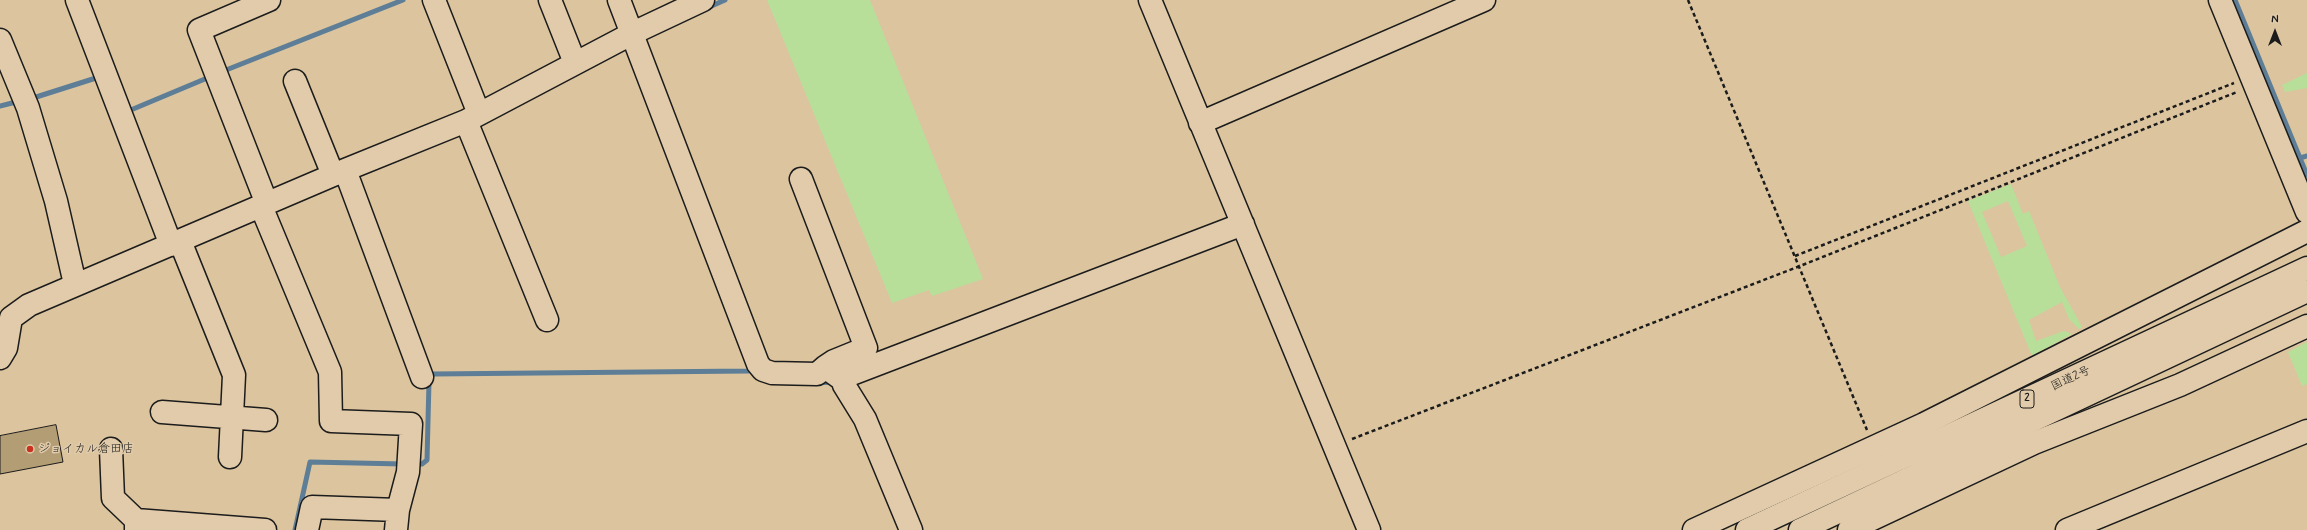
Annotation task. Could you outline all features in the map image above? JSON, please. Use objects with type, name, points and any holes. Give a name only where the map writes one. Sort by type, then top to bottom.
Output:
[{"type":"main road","points":[[76,0],[176,243],[234,375],[230,457]]},
{"type":"main road","points":[[269,0],[199,30],[264,205],[330,372],[331,421],[411,424],[408,464],[397,520],[312,507],[307,530]]},
{"type":"main road","points":[[434,0],[547,320]]},
{"type":"main road","points":[[550,0],[573,58]]},
{"type":"main road","points":[[619,0],[633,33],[758,364],[763,370],[772,373],[836,376],[849,375],[1243,224]]},
{"type":"main road","points":[[0,358],[6,348],[5,316],[75,284],[176,243],[339,173],[474,112],[573,58],[633,33],[703,0]]},
{"type":"main road","points":[[1150,0],[1206,120],[1243,224],[1369,530]]},
{"type":"main road","points":[[1206,120],[1484,0]]},
{"type":"main road","points":[[2220,0],[2307,212]]},
{"type":"main road","points":[[0,40],[28,108],[56,201],[75,284]]},
{"type":"main road","points":[[295,81],[339,173],[422,377]]},
{"type":"main road","points":[[801,178],[866,348],[834,361],[836,376],[844,385],[865,419],[911,530]]},
{"type":"main road","points":[[1694,530],[1874,447],[2030,372],[2138,314],[2307,231]]},
{"type":"main road","name":"国道2号","points":[[1748,530],[2307,268]]},
{"type":"main road","name":"国道2号","points":[[1800,530],[2307,291]]},
{"type":"main road","points":[[1849,530],[2034,443],[2180,385],[2307,326]]},
{"type":"main road","points":[[162,412],[266,420]]},
{"type":"main road","points":[[2067,530],[2307,431]]},
{"type":"main road","points":[[111,449],[113,498],[136,525],[266,530]]},
{"type":"path","points":[[1688,0],[1800,266],[1874,447]]},
{"type":"path","points":[[1795,256],[2253,81]]},
{"type":"path","points":[[1347,441],[1800,266],[2253,81]]},
{"type":"green space","points":[[767,0],[870,0],[983,279],[932,296],[929,290],[892,303]]},
{"type":"green space","points":[[2307,73],[2307,88],[2285,92],[2282,85]]},
{"type":"green space","points":[[2011,184],[2023,214],[2029,211],[2060,287],[2082,327],[2079,329],[2069,319],[2062,302],[2029,320],[2036,341],[2064,331],[2072,334],[2032,356],[1968,201]],"holes":[[[2008,201],[2027,246],[2001,257],[1982,212]]]},
{"type":"green space","points":[[2307,342],[2307,384],[2302,386],[2288,352]]},
{"type":"building","name":"ジョイカル倉田店","points":[[56,425],[63,462],[0,474],[0,436]]},
{"type":"waterway","points":[[221,72],[403,0]]},
{"type":"waterway","points":[[707,8],[725,0]]},
{"type":"waterway","points":[[2235,0],[2307,175]]},
{"type":"waterway","points":[[126,112],[212,76]]},
{"type":"waterway","points":[[33,98],[96,78]]},
{"type":"waterway","points":[[0,106],[16,102]]},
{"type":"waterway","points":[[2300,158],[2307,156]]},
{"type":"waterway","points":[[413,464],[422,464],[427,460],[429,382],[433,374],[748,371],[752,369]]},
{"type":"waterway","points":[[816,383],[833,382]]},
{"type":"waterway","points":[[295,530],[310,462],[403,464]]},
{"type":"place","name":"ジョイカル倉田店","points":[[30,449]]}]
